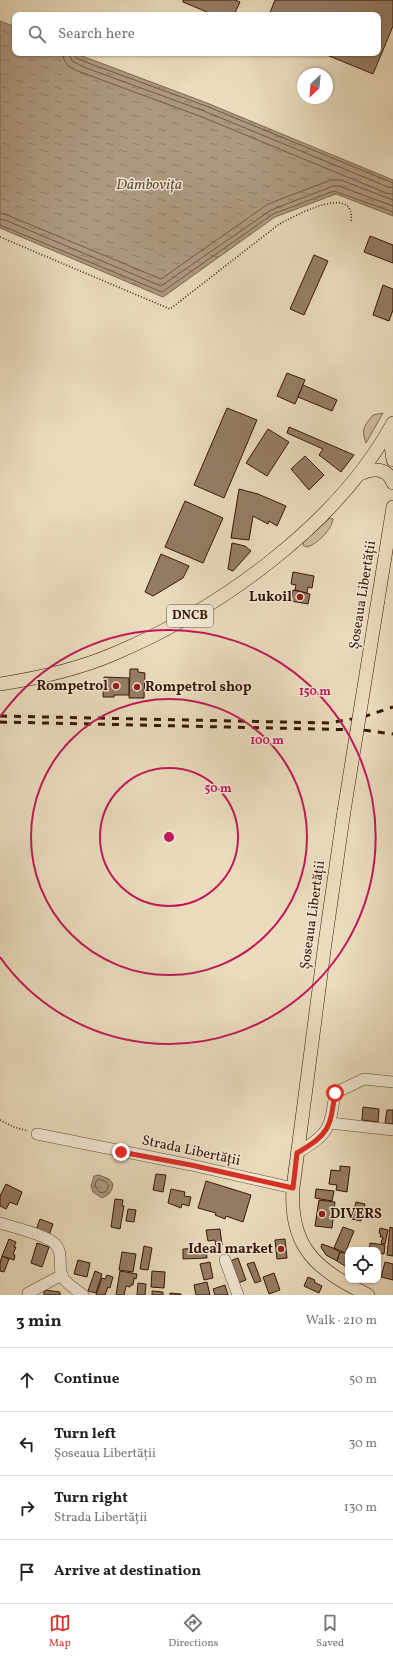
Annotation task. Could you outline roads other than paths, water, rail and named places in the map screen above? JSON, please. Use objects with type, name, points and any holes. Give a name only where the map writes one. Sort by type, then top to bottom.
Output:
[{"type":"main road","points":[[391,426],[393,460]]},
{"type":"main road","name":"DNCB","points":[[0,684],[53,674],[84,665],[134,645],[190,616],[239,584],[279,554],[313,523],[360,474],[391,426]]},
{"type":"main road","points":[[360,474],[377,469],[388,474],[393,483]]},
{"type":"main road","points":[[393,478],[393,483]]},
{"type":"main road","name":"Șoseaua Libertății","points":[[368,1295],[325,1269],[312,1258],[303,1245],[294,1221],[292,1207],[297,1153],[344,810],[393,507]]},
{"type":"street","points":[[297,1153],[319,1138],[330,1123],[335,1093],[364,1080],[393,1082]]},
{"type":"street","points":[[330,1123],[393,1130]]},
{"type":"street","name":"Strada Libertății","points":[[37,1134],[191,1165],[293,1188]]},
{"type":"street","points":[[0,1223],[48,1239],[56,1244],[61,1254],[62,1276],[83,1295]]},
{"type":"street","points":[[224,1260],[238,1295]]},
{"type":"street","points":[[28,1293],[62,1276]]},
{"type":"water","name":"Dâmbovița","points":[[0,21],[12,26],[12,56],[82,56],[207,103],[393,180],[393,216],[336,194],[275,217],[163,297],[0,228]]},
{"type":"water","points":[[99,1175],[109,1179],[113,1184],[110,1193],[102,1198],[93,1192],[91,1186],[94,1176]]},
{"type":"railway","points":[[0,716],[329,723],[363,717],[393,707]]},
{"type":"railway","points":[[0,722],[363,730],[393,734]]},
{"type":"place","name":"Lukoil","points":[[300,597]]},
{"type":"place","name":"Rompetrol","points":[[116,686]]},
{"type":"place","name":"Rompetrol shop","points":[[137,687]]},
{"type":"place","name":"DIVERS","points":[[322,1214]]},
{"type":"place","name":"Ideal market","points":[[281,1249]]}]
